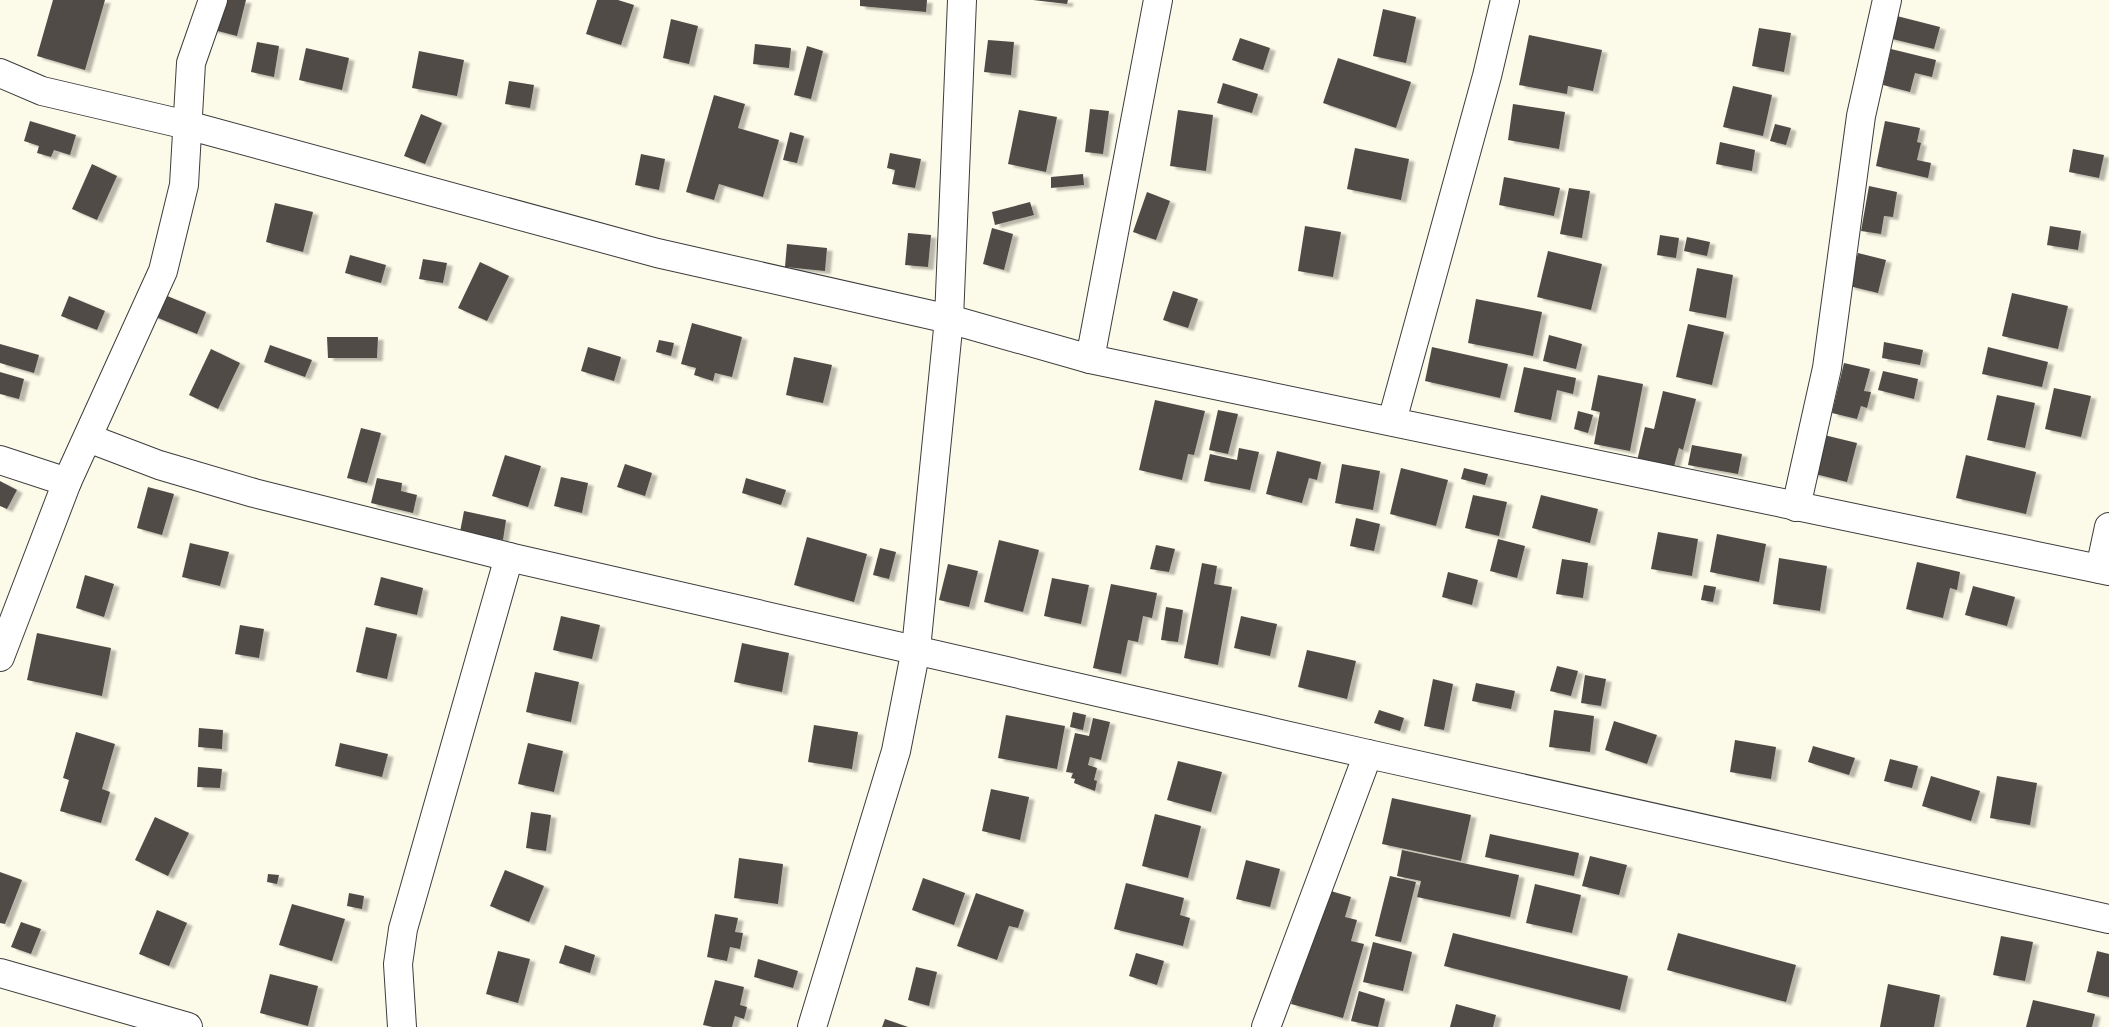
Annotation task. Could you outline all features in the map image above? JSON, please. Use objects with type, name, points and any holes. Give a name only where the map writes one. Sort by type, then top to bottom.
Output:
[{"type":"street","points":[[0,656],[67,482],[163,271],[184,186],[191,63],[213,0]]},
{"type":"street","points":[[812,1027],[896,751],[916,649],[949,319],[962,0]]},
{"type":"street","points":[[1090,359],[1158,0]]},
{"type":"street","points":[[1392,421],[1487,76],[1505,0]]},
{"type":"street","points":[[1796,507],[1827,368],[1861,116],[1887,0]]},
{"type":"street","points":[[0,73],[42,91],[187,125],[657,253],[949,319],[1090,359],[2105,570],[2109,527]]},
{"type":"street","points":[[88,438],[159,465],[254,493],[509,557],[1368,754],[2109,919]]},
{"type":"street","points":[[0,460],[67,482]]},
{"type":"street","points":[[402,1027],[398,964],[403,929],[509,557]]},
{"type":"street","points":[[1266,1027],[1368,754]]},
{"type":"street","points":[[0,973],[188,1027]]},
{"type":"building","points":[[53,0],[105,0],[85,70],[37,56]]},
{"type":"building","points":[[218,0],[246,0],[237,36],[210,29]]},
{"type":"building","points":[[597,0],[618,0],[634,5],[621,45],[586,34]]},
{"type":"building","points":[[860,0],[927,0],[926,12],[860,6]]},
{"type":"building","points":[[1033,0],[1068,0],[1067,4]]},
{"type":"building","points":[[1383,9],[1416,17],[1406,63],[1373,56]]},
{"type":"building","points":[[1893,15],[1940,27],[1934,49],[1888,38]]},
{"type":"building","points":[[671,19],[698,26],[689,64],[663,58]]},
{"type":"building","points":[[1759,28],[1791,33],[1784,72],[1752,66]]},
{"type":"building","points":[[1529,35],[1602,50],[1593,91],[1568,86],[1567,94],[1519,85]]},
{"type":"building","points":[[1240,38],[1270,48],[1263,70],[1232,60]]},
{"type":"building","points":[[988,40],[1014,42],[1011,75],[984,72]]},
{"type":"building","points":[[257,42],[279,46],[274,77],[251,72]]},
{"type":"building","points":[[755,44],[791,48],[789,68],[753,64]]},
{"type":"building","points":[[807,46],[823,51],[811,99],[794,95]]},
{"type":"building","points":[[306,48],[349,58],[342,90],[299,80]]},
{"type":"building","points":[[1891,49],[1936,60],[1932,77],[1915,73],[1910,92],[1883,85]]},
{"type":"building","points":[[419,51],[464,60],[457,96],[412,88]]},
{"type":"building","points":[[1338,58],[1411,82],[1396,128],[1323,103]]},
{"type":"building","points":[[509,81],[534,85],[530,108],[505,104]]},
{"type":"building","points":[[1223,83],[1258,94],[1252,113],[1217,103]]},
{"type":"building","points":[[1733,86],[1772,95],[1763,136],[1723,127]]},
{"type":"building","points":[[714,95],[745,104],[738,128],[779,140],[763,197],[719,184],[714,200],[686,192]]},
{"type":"building","points":[[1513,104],[1565,112],[1559,149],[1508,140]]},
{"type":"building","points":[[1090,109],[1109,111],[1103,154],[1085,152]]},
{"type":"building","points":[[1019,110],[1057,117],[1046,172],[1008,164]]},
{"type":"building","points":[[1178,110],[1213,115],[1206,171],[1170,166]]},
{"type":"building","points":[[421,114],[442,123],[425,164],[404,156]]},
{"type":"building","points":[[30,121],[76,135],[70,155],[54,150],[51,157],[37,153],[39,146],[24,141]]},
{"type":"building","points":[[1885,121],[1920,128],[1917,142],[1921,143],[1917,160],[1931,163],[1928,178],[1876,166]]},
{"type":"building","points":[[1775,124],[1791,128],[1786,145],[1770,141]]},
{"type":"building","points":[[790,132],[804,136],[797,163],[783,160]]},
{"type":"building","points":[[1720,142],[1755,150],[1752,171],[1716,164]]},
{"type":"building","points":[[1355,148],[1409,159],[1401,200],[1347,189]]},
{"type":"building","points":[[2073,149],[2104,155],[2099,178],[2069,172]]},
{"type":"building","points":[[890,153],[921,159],[915,188],[892,184],[895,170],[887,168]]},
{"type":"building","points":[[641,154],[665,159],[659,190],[635,185]]},
{"type":"building","points":[[92,164],[117,176],[97,220],[72,209]]},
{"type":"building","points":[[1083,174],[1084,185],[1051,188],[1051,177]]},
{"type":"building","points":[[1504,177],[1560,188],[1554,216],[1499,205]]},
{"type":"building","points":[[1869,186],[1897,192],[1893,217],[1884,216],[1881,234],[1861,231]]},
{"type":"building","points":[[1569,188],[1590,191],[1582,238],[1560,234]]},
{"type":"building","points":[[1147,192],[1170,201],[1156,240],[1133,232]]},
{"type":"building","points":[[1030,202],[1034,215],[995,225],[992,212]]},
{"type":"building","points":[[275,203],[313,212],[303,252],[266,242]]},
{"type":"building","points":[[1305,226],[1341,232],[1333,277],[1298,271]]},
{"type":"building","points":[[2050,226],[2081,231],[2078,250],[2047,245]]},
{"type":"building","points":[[992,228],[1013,234],[1004,270],[983,264]]},
{"type":"building","points":[[908,233],[931,235],[928,267],[905,265]]},
{"type":"building","points":[[1660,235],[1679,238],[1676,258],[1657,255]]},
{"type":"building","points":[[1687,237],[1710,242],[1707,256],[1684,251]]},
{"type":"building","points":[[787,244],[827,248],[825,271],[785,267]]},
{"type":"building","points":[[1548,251],[1602,264],[1591,310],[1537,297]]},
{"type":"building","points":[[1858,253],[1886,260],[1878,293],[1849,286]]},
{"type":"building","points":[[350,255],[386,265],[381,283],[345,273]]},
{"type":"building","points":[[423,259],[447,263],[443,283],[419,279]]},
{"type":"building","points":[[480,262],[509,276],[487,321],[458,308]]},
{"type":"building","points":[[1697,268],[1733,275],[1726,318],[1689,311]]},
{"type":"building","points":[[1173,291],[1198,299],[1188,328],[1163,320]]},
{"type":"building","points":[[160,293],[206,312],[197,334],[151,315]]},
{"type":"building","points":[[2012,293],[2068,306],[2058,349],[2002,336]]},
{"type":"building","points":[[69,296],[105,311],[97,330],[61,316]]},
{"type":"building","points":[[1476,299],[1542,312],[1533,356],[1468,343]]},
{"type":"building","points":[[692,323],[742,337],[732,377],[715,373],[713,381],[694,375],[696,368],[681,364]]},
{"type":"building","points":[[1688,324],[1724,332],[1712,385],[1676,377]]},
{"type":"building","points":[[1549,335],[1582,344],[1576,369],[1543,361]]},
{"type":"building","points":[[327,337],[378,337],[377,358],[328,358]]},
{"type":"building","points":[[659,340],[674,343],[671,356],[656,352]]},
{"type":"building","points":[[1884,342],[1923,350],[1920,365],[1882,358]]},
{"type":"building","points":[[0,344],[39,355],[34,373],[0,363]]},
{"type":"building","points":[[270,345],[312,360],[305,377],[264,362]]},
{"type":"building","points":[[588,347],[621,357],[614,381],[581,371]]},
{"type":"building","points":[[1432,347],[1508,364],[1500,398],[1425,381]]},
{"type":"building","points":[[1988,347],[2048,362],[2042,387],[1982,374]]},
{"type":"building","points":[[211,349],[240,363],[218,409],[189,395]]},
{"type":"building","points":[[794,357],[832,365],[823,403],[786,395]]},
{"type":"building","points":[[1844,363],[1870,369],[1864,391],[1871,392],[1867,408],[1861,406],[1857,419],[1832,413]]},
{"type":"building","points":[[1524,367],[1576,378],[1573,394],[1557,390],[1551,420],[1514,412]]},
{"type":"building","points":[[1883,371],[1918,379],[1914,399],[1878,390]]},
{"type":"building","points":[[0,372],[24,379],[19,399],[0,394]]},
{"type":"building","points":[[1598,375],[1643,384],[1630,451],[1594,444],[1600,412],[1591,410]]},
{"type":"building","points":[[2054,388],[2091,396],[2081,437],[2045,429]]},
{"type":"building","points":[[1663,391],[1696,399],[1683,450],[1679,448],[1673,470],[1637,461],[1645,427],[1654,429]]},
{"type":"building","points":[[1997,395],[2035,403],[2025,448],[1987,440]]},
{"type":"building","points":[[1155,400],[1205,411],[1194,455],[1188,454],[1182,480],[1139,470]]},
{"type":"building","points":[[1218,410],[1238,414],[1228,454],[1209,450]]},
{"type":"building","points":[[1578,411],[1593,415],[1588,433],[1574,429]]},
{"type":"building","points":[[361,428],[381,433],[367,483],[347,478]]},
{"type":"building","points":[[1820,434],[1857,443],[1847,482],[1811,473]]},
{"type":"building","points":[[1692,445],[1742,454],[1738,474],[1688,465]]},
{"type":"building","points":[[1239,448],[1259,452],[1250,490],[1204,481],[1210,454],[1237,460]]},
{"type":"building","points":[[1277,451],[1321,462],[1317,480],[1309,478],[1302,503],[1266,494]]},
{"type":"building","points":[[505,455],[541,466],[528,507],[492,496]]},
{"type":"building","points":[[1966,455],[2036,472],[2026,514],[1956,498]]},
{"type":"building","points":[[625,464],[652,473],[645,496],[617,487]]},
{"type":"building","points":[[1342,464],[1380,471],[1373,510],[1335,503]]},
{"type":"building","points":[[1401,468],[1448,480],[1436,526],[1390,514]]},
{"type":"building","points":[[1464,468],[1488,474],[1485,485],[1461,479]]},
{"type":"building","points":[[561,477],[588,483],[582,513],[554,506]]},
{"type":"building","points":[[377,478],[402,483],[401,491],[417,495],[413,513],[371,503]]},
{"type":"building","points":[[746,478],[786,490],[781,505],[742,493]]},
{"type":"building","points":[[0,481],[17,490],[7,509],[0,506]]},
{"type":"building","points":[[148,487],[174,494],[162,535],[137,528]]},
{"type":"building","points":[[1473,495],[1507,502],[1499,536],[1465,528]]},
{"type":"building","points":[[1541,495],[1598,509],[1590,543],[1532,528]]},
{"type":"building","points":[[464,511],[506,520],[503,540],[460,532]]},
{"type":"building","points":[[1356,518],[1380,524],[1374,551],[1350,546]]},
{"type":"building","points":[[1658,532],[1698,539],[1692,576],[1651,569]]},
{"type":"building","points":[[1717,534],[1766,544],[1759,582],[1710,572]]},
{"type":"building","points":[[807,537],[867,554],[854,602],[794,585]]},
{"type":"building","points":[[1498,539],[1525,546],[1517,578],[1490,571]]},
{"type":"building","points":[[999,540],[1039,550],[1023,612],[984,602]]},
{"type":"building","points":[[190,543],[229,552],[220,586],[182,577]]},
{"type":"building","points":[[1156,545],[1175,549],[1169,572],[1150,569]]},
{"type":"building","points":[[880,548],[896,552],[889,579],[873,575]]},
{"type":"building","points":[[1779,558],[1827,566],[1820,611],[1773,604]]},
{"type":"building","points":[[1562,559],[1588,563],[1583,598],[1556,594]]},
{"type":"building","points":[[1917,562],[1960,572],[1957,590],[1950,588],[1943,618],[1906,609]]},
{"type":"building","points":[[1202,563],[1217,566],[1214,584],[1232,587],[1218,665],[1184,658]]},
{"type":"building","points":[[948,564],[978,571],[969,607],[939,600]]},
{"type":"building","points":[[1448,572],[1478,580],[1472,605],[1442,597]]},
{"type":"building","points":[[85,575],[114,584],[104,617],[76,608]]},
{"type":"building","points":[[381,577],[423,588],[417,615],[374,605]]},
{"type":"building","points":[[1052,578],[1089,585],[1081,624],[1044,616]]},
{"type":"building","points":[[1111,584],[1157,593],[1152,618],[1143,616],[1138,642],[1128,640],[1121,674],[1093,668]]},
{"type":"building","points":[[1704,585],[1716,587],[1713,602],[1701,600]]},
{"type":"building","points":[[1973,586],[2015,597],[2007,626],[1965,615]]},
{"type":"building","points":[[1166,607],[1183,610],[1178,642],[1161,640]]},
{"type":"building","points":[[561,616],[600,625],[592,659],[553,650]]},
{"type":"building","points":[[1241,616],[1277,624],[1270,656],[1234,648]]},
{"type":"building","points":[[240,625],[264,629],[259,658],[235,654]]},
{"type":"building","points":[[366,627],[397,634],[387,679],[356,672]]},
{"type":"building","points":[[37,633],[111,648],[102,696],[27,680]]},
{"type":"building","points":[[742,643],[789,653],[782,692],[734,682]]},
{"type":"building","points":[[1307,650],[1356,661],[1347,699],[1298,687]]},
{"type":"building","points":[[1557,666],[1578,671],[1571,696],[1550,691]]},
{"type":"building","points":[[535,672],[579,682],[571,722],[526,712]]},
{"type":"building","points":[[1585,675],[1606,679],[1601,706],[1581,703]]},
{"type":"building","points":[[1433,679],[1453,684],[1444,730],[1424,726]]},
{"type":"building","points":[[1476,683],[1515,691],[1511,709],[1472,701]]},
{"type":"building","points":[[1379,710],[1404,718],[1400,731],[1374,723]]},
{"type":"building","points":[[1554,710],[1594,716],[1590,752],[1549,747]]},
{"type":"building","points":[[1073,712],[1086,715],[1083,730],[1070,727]]},
{"type":"building","points":[[1006,715],[1065,726],[1057,769],[998,758]]},
{"type":"building","points":[[1093,718],[1110,722],[1101,760],[1090,757],[1088,765],[1097,768],[1094,780],[1097,781],[1095,791],[1074,783],[1075,779],[1071,778],[1073,773],[1066,772],[1075,733],[1089,736]]},
{"type":"building","points":[[1614,721],[1657,735],[1647,764],[1605,750]]},
{"type":"building","points":[[814,725],[858,732],[852,769],[808,762]]},
{"type":"building","points":[[199,728],[223,730],[222,749],[198,747]]},
{"type":"building","points":[[76,732],[115,744],[102,789],[110,792],[101,823],[60,811],[69,780],[63,778]]},
{"type":"building","points":[[1735,740],[1776,747],[1771,779],[1730,772]]},
{"type":"building","points":[[340,743],[388,754],[382,777],[335,766]]},
{"type":"building","points":[[528,743],[563,751],[554,792],[518,784]]},
{"type":"building","points":[[1813,746],[1855,758],[1849,775],[1808,762]]},
{"type":"building","points":[[1890,759],[1918,766],[1912,788],[1884,781]]},
{"type":"building","points":[[1178,761],[1222,772],[1211,812],[1167,800]]},
{"type":"building","points":[[198,767],[222,769],[220,788],[197,787]]},
{"type":"building","points":[[1931,776],[1980,791],[1971,821],[1922,806]]},
{"type":"building","points":[[1997,776],[2037,783],[2030,825],[1990,818]]},
{"type":"building","points":[[991,789],[1029,797],[1020,840],[982,831]]},
{"type":"building","points":[[1392,798],[1471,815],[1461,861],[1382,844]]},
{"type":"building","points":[[531,812],[551,815],[546,851],[526,848]]},
{"type":"building","points":[[1155,814],[1201,826],[1188,878],[1142,866]]},
{"type":"building","points":[[155,817],[189,833],[168,876],[135,860]]},
{"type":"building","points":[[1490,834],[1579,853],[1574,876],[1485,857]]},
{"type":"building","points":[[1402,850],[1519,875],[1510,917],[1417,897],[1421,881],[1397,876]]},
{"type":"building","points":[[1590,856],[1627,865],[1619,895],[1582,886]]},
{"type":"building","points":[[739,858],[783,864],[778,904],[734,898]]},
{"type":"building","points":[[1246,860],[1280,869],[1270,907],[1236,899]]},
{"type":"building","points":[[505,870],[544,886],[529,922],[490,906]]},
{"type":"building","points":[[0,872],[22,880],[5,924],[0,923]]},
{"type":"building","points":[[268,874],[279,875],[277,884],[267,882]]},
{"type":"building","points":[[1390,876],[1416,882],[1401,942],[1375,936]]},
{"type":"building","points":[[923,878],[965,893],[954,925],[912,910]]},
{"type":"building","points":[[1126,883],[1184,898],[1180,915],[1190,918],[1183,946],[1114,929]]},
{"type":"building","points":[[1535,884],[1581,895],[1572,933],[1526,923]]},
{"type":"building","points":[[1324,889],[1351,897],[1345,917],[1357,920],[1351,941],[1364,944],[1343,1018],[1291,1004]]},
{"type":"building","points":[[349,893],[364,896],[362,909],[347,906]]},
{"type":"building","points":[[976,893],[1024,910],[1018,928],[1009,926],[997,960],[957,946]]},
{"type":"building","points":[[292,904],[345,919],[332,961],[279,945]]},
{"type":"building","points":[[157,910],[187,923],[169,966],[139,954]]},
{"type":"building","points":[[715,914],[738,918],[735,932],[743,933],[740,949],[730,947],[727,961],[707,957]]},
{"type":"building","points":[[21,922],[41,929],[31,954],[11,947]]},
{"type":"building","points":[[1453,933],[1628,976],[1620,1010],[1444,966]]},
{"type":"building","points":[[1678,933],[1796,965],[1786,1002],[1667,970]]},
{"type":"building","points":[[2001,936],[2033,942],[2025,981],[1993,975]]},
{"type":"building","points":[[1373,942],[1412,952],[1403,991],[1363,982]]},
{"type":"building","points":[[565,945],[595,955],[590,973],[559,963]]},
{"type":"building","points":[[498,951],[530,959],[518,1003],[486,994]]},
{"type":"building","points":[[2097,951],[2109,954],[2109,997],[2087,992]]},
{"type":"building","points":[[1136,953],[1164,961],[1157,985],[1129,976]]},
{"type":"building","points":[[758,959],[798,971],[793,988],[754,977]]},
{"type":"building","points":[[916,967],[937,972],[929,1006],[908,1000]]},
{"type":"building","points":[[270,974],[318,986],[308,1026],[260,1013]]},
{"type":"building","points":[[715,980],[744,987],[740,1005],[747,1007],[744,1019],[735,1016],[732,1027],[703,1025]]},
{"type":"building","points":[[1888,984],[1940,995],[1934,1027],[1880,1027]]},
{"type":"building","points":[[1359,991],[1385,999],[1378,1027],[1351,1021]]},
{"type":"building","points":[[2033,1000],[2095,1014],[2092,1027],[2026,1027]]},
{"type":"building","points":[[1456,1004],[1496,1015],[1493,1027],[1450,1027]]},
{"type":"building","points":[[885,1019],[908,1027],[882,1027]]}]
